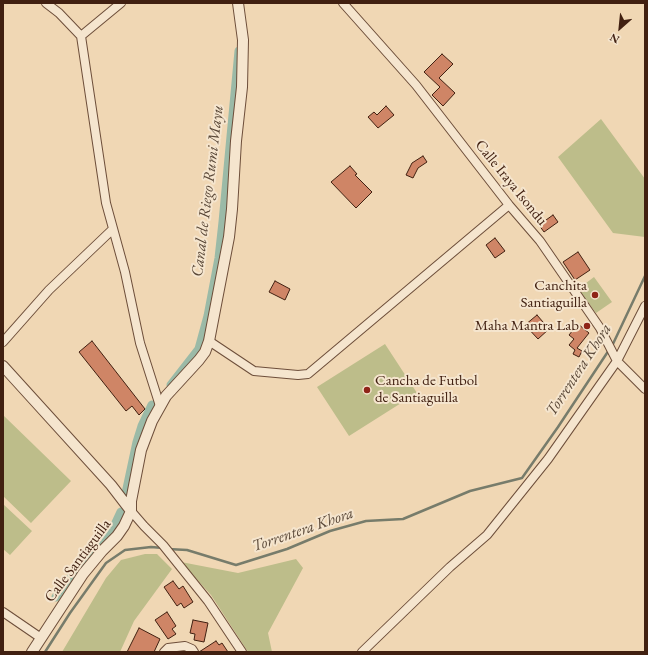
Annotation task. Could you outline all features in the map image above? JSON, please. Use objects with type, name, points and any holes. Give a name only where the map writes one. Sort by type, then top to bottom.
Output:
[{"type":"street","points":[[46,3],[59,13],[81,36],[106,203],[125,272],[140,343],[160,406]]},
{"type":"street","points":[[81,36],[121,3]]},
{"type":"street","name":"Calle Santiaguilla","points":[[32,652],[83,574],[124,526],[131,511],[131,500],[141,450],[146,434],[160,406],[174,387],[199,360],[205,352],[209,341],[229,237],[232,209],[236,141],[242,87],[243,40],[238,3]]},
{"type":"street","name":"Calle Iraya Isondu","points":[[343,3],[416,85],[509,205],[540,241],[600,328],[617,361],[645,389]]},
{"type":"street","points":[[209,341],[254,371],[298,375],[308,374],[509,205]]},
{"type":"street","points":[[3,342],[49,290],[113,229]]},
{"type":"street","points":[[362,652],[450,567],[487,535],[548,459],[617,361],[645,306]]},
{"type":"street","points":[[3,366],[111,486],[144,526],[163,545],[208,601],[242,652]]},
{"type":"street","points":[[5,616],[41,638]]},
{"type":"street","points":[[164,652],[168,648],[186,646],[194,652]]},
{"type":"green space","points":[[601,119],[645,179],[645,237],[613,233],[558,157]]},
{"type":"green space","name":"Canchita Santiaguilla","points":[[594,277],[612,302],[596,313],[578,289]]},
{"type":"green space","name":"Cancha de Futbol de Santiaguilla","points":[[385,344],[417,393],[349,436],[317,387]]},
{"type":"green space","points":[[3,415],[71,481],[31,523],[3,496]]},
{"type":"green space","points":[[3,504],[32,531],[10,555],[3,549]]},
{"type":"green space","points":[[145,554],[157,554],[172,569],[134,621],[120,652],[62,652],[106,578],[121,560]]},
{"type":"green space","points":[[296,559],[303,568],[268,633],[272,652],[248,652],[211,595],[181,562],[238,573]]},
{"type":"building","points":[[442,54],[453,64],[439,78],[455,93],[443,106],[432,95],[440,87],[424,72]]},
{"type":"building","points":[[386,106],[394,115],[378,128],[368,117],[374,112],[377,115]]},
{"type":"building","points":[[423,156],[427,162],[418,168],[413,178],[406,175],[412,163]]},
{"type":"building","points":[[350,166],[357,174],[355,175],[372,192],[356,208],[331,182]]},
{"type":"building","points":[[553,215],[558,222],[544,232],[539,225]]},
{"type":"building","points":[[495,238],[505,251],[495,258],[486,245]]},
{"type":"building","points":[[578,252],[590,270],[575,280],[563,262]]},
{"type":"building","points":[[275,281],[290,289],[285,300],[269,292]]},
{"type":"building","points":[[537,315],[549,329],[538,339],[525,325]]},
{"type":"building","points":[[578,324],[589,333],[577,348],[582,351],[579,357],[573,354],[575,350],[569,345],[574,339],[569,335]]},
{"type":"building","points":[[92,341],[145,409],[139,415],[132,406],[126,411],[79,352]]},
{"type":"building","points":[[173,581],[179,589],[183,586],[193,602],[184,608],[181,603],[177,606],[164,587]]},
{"type":"building","points":[[167,612],[176,626],[172,629],[176,634],[168,639],[155,620]]},
{"type":"building","points":[[193,620],[208,623],[204,642],[194,640],[195,634],[190,633]]},
{"type":"building","points":[[139,628],[160,639],[154,652],[127,652]]},
{"type":"building","points":[[216,641],[219,645],[222,643],[228,652],[199,652]]},
{"type":"waterway","name":"Canal de Riego Rumi Mayu","points":[[171,385],[199,349],[208,316],[219,258],[239,51]]},
{"type":"waterway","name":"Torrentera Khora","points":[[612,346],[645,276]]},
{"type":"waterway","name":"Torrentera Khora","points":[[168,549],[187,550],[236,565],[287,549],[330,531],[366,521],[403,519],[470,491],[522,478],[609,350]]},
{"type":"waterway","name":"Canal de Riego Rumi Mayu","points":[[125,498],[137,442],[142,426],[152,405]]},
{"type":"waterway","name":"Canal de Riego Rumi Mayu","points":[[56,597],[88,555],[114,527],[121,512]]},
{"type":"waterway","name":"Torrentera Khora","points":[[45,652],[70,613],[106,563],[125,550],[151,547],[163,548]]},
{"type":"place","name":"Canchita Santiaguilla","points":[[595,295]]},
{"type":"place","name":"Maha Mantra Lab","points":[[587,326]]},
{"type":"place","name":"Cancha de Futbol de Santiaguilla","points":[[367,390]]}]
